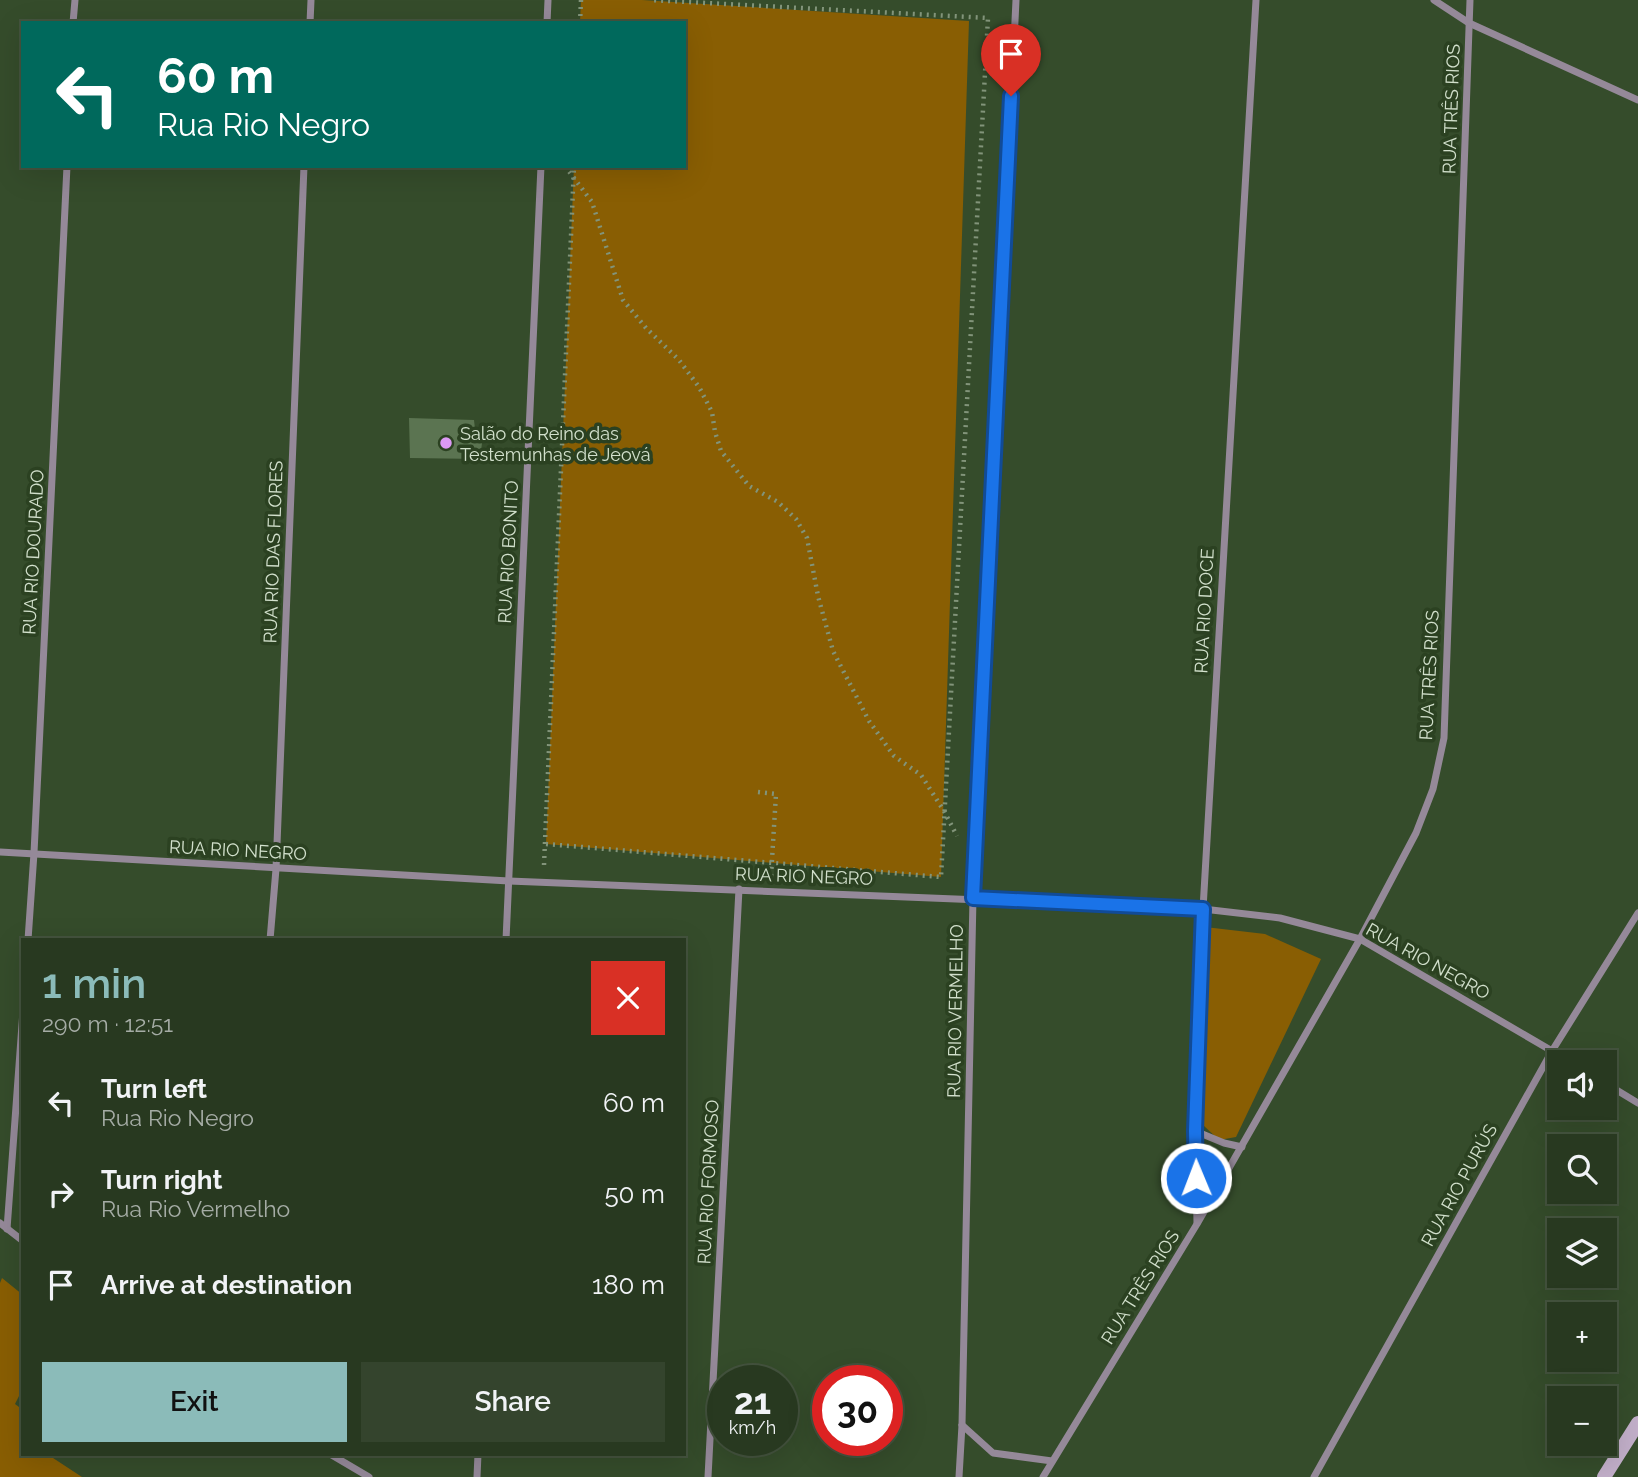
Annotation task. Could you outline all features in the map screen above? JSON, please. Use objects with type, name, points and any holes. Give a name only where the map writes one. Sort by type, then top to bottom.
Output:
[{"type":"main road","points":[[1604,1477],[1638,1423]]},
{"type":"street","points":[[74,21],[75,0]]},
{"type":"street","points":[[310,21],[311,0]]},
{"type":"street","points":[[547,21],[548,0]]},
{"type":"street","name":"RUA RIO VERMELHO","points":[[959,1477],[973,898],[1016,0]]},
{"type":"street","name":"RUA RIO DOCE","points":[[1198,1224],[1195,1131],[1203,909],[1256,0]]},
{"type":"street","points":[[1434,0],[1469,23],[1638,100]]},
{"type":"street","name":"RUA TRÊS RIOS","points":[[1043,1477],[1198,1224],[1360,939],[1416,833],[1433,789],[1444,737],[1470,0]]},
{"type":"street","name":"RUA RIO DOURADO","points":[[28,938],[67,168]]},
{"type":"street","name":"RUA RIO DAS FLORES","points":[[270,938],[276,869],[304,168]]},
{"type":"street","name":"RUA RIO BONITO","points":[[506,938],[541,168]]},
{"type":"street","name":"RUA RIO NEGRO","points":[[0,852],[509,881],[1203,909],[1280,918],[1360,939],[1550,1050]]},
{"type":"street","name":"RUA RIO FORMOSO","points":[[708,1477],[739,889]]},
{"type":"street","name":"RUA RIO PURÚS","points":[[1553,1050],[1638,913]]},
{"type":"street","points":[[7,1229],[21,1039]]},
{"type":"street","name":"RUA RIO PURÚS","points":[[1314,1477],[1547,1060]]},
{"type":"street","points":[[1617,1090],[1638,1103]]},
{"type":"street","points":[[1195,1131],[1242,1147]]},
{"type":"street","points":[[0,1223],[21,1240]]},
{"type":"street","points":[[962,1425],[993,1453],[1052,1461]]},
{"type":"street","points":[[333,1456],[369,1477]]},
{"type":"street","points":[[477,1477],[478,1456]]},
{"type":"path","points":[[580,21],[581,0]]},
{"type":"path","points":[[574,168],[545,844],[941,877],[988,18],[651,0]]},
{"type":"path","points":[[566,168],[592,202],[623,300],[646,328],[679,360],[699,387],[712,412],[722,451],[749,486],[778,502],[796,519],[807,538],[818,596],[833,651],[869,721],[894,756],[921,775],[944,811]]},
{"type":"path","points":[[758,792],[776,794],[772,862]]},
{"type":"shaded area","points":[[581,0],[642,0],[969,21],[941,877],[546,844],[574,168],[686,168],[686,21],[580,21]]},
{"type":"shaded area","points":[[1205,927],[1265,934],[1321,959],[1236,1137],[1219,1140],[1203,1125]]},
{"type":"shaded area","points":[[2,1278],[21,1293],[21,1392],[15,1404],[21,1408],[21,1456],[52,1456],[82,1477],[0,1477]]},
{"type":"building","name":"Salão do Reino das Testemunhas de Jeová","points":[[409,418],[474,420],[475,429],[484,427],[480,459],[410,458]]},
{"type":"place","name":"Salão do Reino das Testemunhas de Jeová","points":[[446,443]]},
{"type":"route","points":[[1011,96],[973,898],[1203,909],[1195,1131],[1196,1178]]}]
